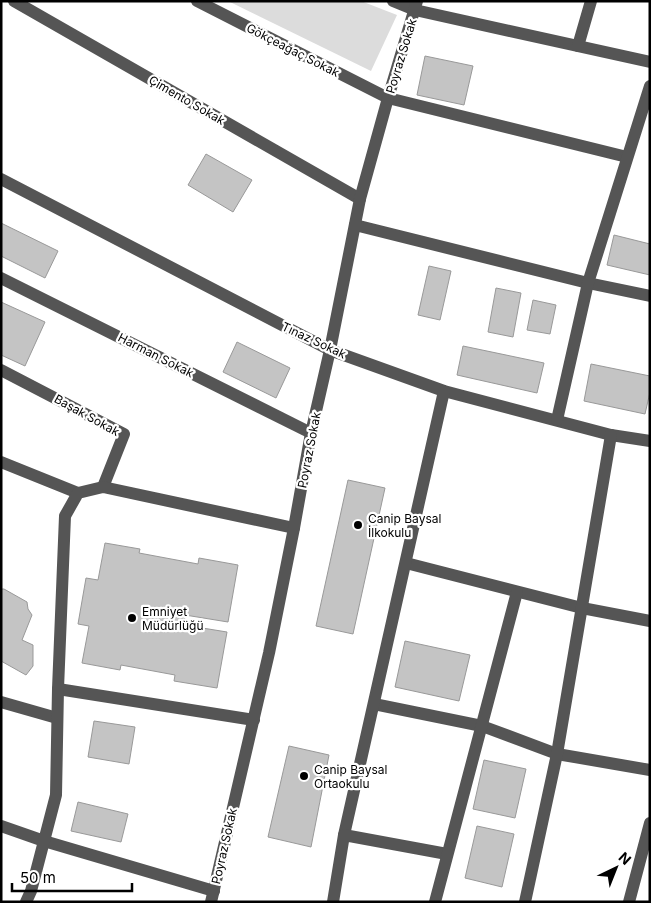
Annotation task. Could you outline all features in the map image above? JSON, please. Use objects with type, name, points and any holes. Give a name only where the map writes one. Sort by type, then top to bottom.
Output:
[{"type":"street","name":"Çimento Sokak","points":[[14,1],[360,199]]},
{"type":"street","name":"Gökçeağaç Sokak","points":[[197,1],[388,98],[628,157]]},
{"type":"street","points":[[393,1],[650,62]]},
{"type":"street","points":[[578,46],[591,1]]},
{"type":"street","name":"Poyraz Sokak","points":[[212,896],[269,653],[311,433],[330,350],[360,199],[416,6]]},
{"type":"street","points":[[557,420],[588,283],[650,86]]},
{"type":"street","name":"Tınaz Sokak","points":[[1,179],[330,350],[444,391],[611,435],[650,441]]},
{"type":"street","points":[[355,225],[588,283],[650,296]]},
{"type":"street","name":"Harman Sokak","points":[[1,278],[311,433]]},
{"type":"street","name":"Başak Sokak","points":[[1,370],[124,434],[103,487]]},
{"type":"street","points":[[333,902],[344,835],[444,391]]},
{"type":"street","points":[[525,902],[557,754],[611,435]]},
{"type":"street","points":[[1,462],[78,493],[103,487],[294,528]]},
{"type":"street","points":[[26,902],[31,890],[56,795],[65,516],[78,493]]},
{"type":"street","points":[[406,563],[582,608],[650,621]]},
{"type":"street","points":[[437,901],[447,854],[517,592]]},
{"type":"street","points":[[58,690],[254,720]]},
{"type":"street","points":[[1,702],[58,718]]},
{"type":"street","points":[[374,704],[482,726],[557,754],[650,770]]},
{"type":"street","points":[[629,902],[650,823]]},
{"type":"street","points":[[1,826],[212,896]]},
{"type":"street","points":[[344,835],[447,854]]},
{"type":"shaded area","points":[[228,1],[361,1],[397,15],[371,71]]},
{"type":"building","points":[[425,56],[473,66],[464,105],[417,95]]},
{"type":"building","points":[[206,154],[252,180],[233,212],[188,185]]},
{"type":"building","points":[[1,223],[58,251],[45,278],[1,256]]},
{"type":"building","points":[[614,235],[650,244],[650,275],[607,265]]},
{"type":"building","points":[[429,266],[451,271],[440,320],[418,315]]},
{"type":"building","points":[[496,288],[521,293],[513,337],[488,332]]},
{"type":"building","points":[[533,300],[556,305],[550,334],[527,330]]},
{"type":"building","points":[[1,302],[45,322],[25,366],[1,355]]},
{"type":"building","points":[[237,342],[290,368],[276,398],[223,372]]},
{"type":"building","points":[[463,346],[544,363],[537,393],[457,375]]},
{"type":"building","points":[[591,364],[650,376],[650,392],[645,414],[584,401]]},
{"type":"building","points":[[348,480],[385,488],[353,634],[316,626]]},
{"type":"building","name":"Emniyet Müdürlüğü","points":[[105,543],[140,549],[139,553],[198,564],[199,558],[238,565],[228,622],[185,615],[184,625],[227,632],[217,688],[174,681],[175,675],[121,665],[120,670],[82,663],[89,626],[78,624],[86,578],[98,580]]},
{"type":"building","points":[[1,589],[27,602],[28,609],[32,615],[22,640],[33,645],[33,666],[26,675],[1,661]]},
{"type":"building","points":[[405,641],[470,655],[459,701],[395,687]]},
{"type":"building","points":[[94,721],[135,727],[129,764],[88,757]]},
{"type":"building","points":[[289,746],[329,755],[311,847],[268,837]]},
{"type":"building","points":[[484,760],[526,769],[515,818],[473,809]]},
{"type":"building","points":[[78,802],[128,814],[121,842],[71,831]]},
{"type":"building","points":[[477,826],[514,834],[502,887],[465,878]]},
{"type":"place","name":"Canip Baysal İlkokulu","points":[[358,525]]},
{"type":"place","name":"Emniyet Müdürlüğü","points":[[132,618]]},
{"type":"place","name":"Canip Baysal Ortaokulu","points":[[304,776]]}]
